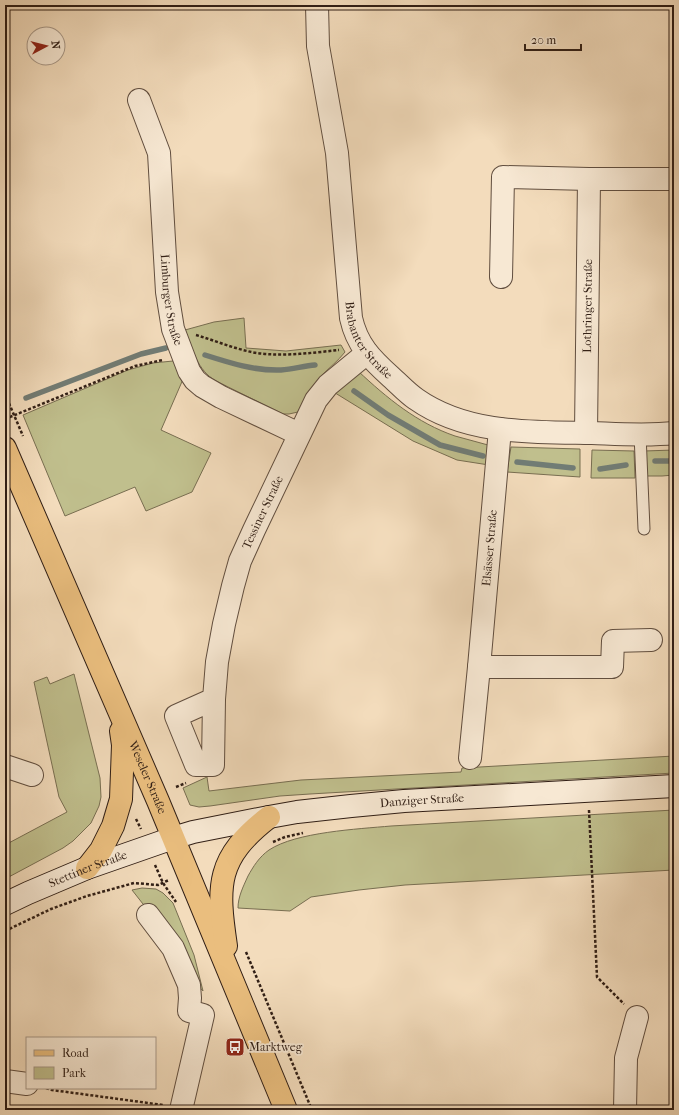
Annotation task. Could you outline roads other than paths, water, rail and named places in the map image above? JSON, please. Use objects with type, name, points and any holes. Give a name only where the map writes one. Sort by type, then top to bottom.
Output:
[{"type":"main road","name":"Weseler Straße","points":[[5,448],[174,838],[286,1110]]},
{"type":"main road","points":[[87,868],[101,850],[113,826],[121,799],[123,745],[119,714]]},
{"type":"main road","points":[[234,983],[223,926],[221,894],[222,880],[225,868],[238,846],[268,817]]},
{"type":"street","name":"Brabanter Straße","points":[[317,5],[318,46],[337,153],[351,318],[354,332],[365,350],[377,365],[416,399],[434,410],[477,426],[500,430],[640,434],[674,433]]},
{"type":"street","name":"Limburger Straße","points":[[139,100],[159,153],[167,292],[173,329],[189,371],[195,380],[202,386],[221,397],[299,434]]},
{"type":"street","points":[[501,277],[503,177],[674,179]]},
{"type":"street","name":"Lothringer Straße","points":[[586,433],[589,179]]},
{"type":"street","name":"Tessiner Straße","points":[[214,699],[224,624],[240,561],[316,400],[328,385],[365,350]]},
{"type":"street","name":"Elsässer Straße","points":[[470,758],[500,430]]},
{"type":"street","points":[[479,667],[612,667],[613,641],[651,640]]},
{"type":"street","points":[[5,766],[32,775]]},
{"type":"street","name":"Danziger Straße","points":[[174,838],[193,832],[296,812],[399,802],[674,786]]},
{"type":"street","name":"Stettiner Straße","points":[[5,904],[87,868],[174,838]]},
{"type":"street","points":[[148,915],[173,948],[189,985],[189,1011],[203,1015],[181,1109]]},
{"type":"street","points":[[625,1110],[626,1058],[637,1017]]},
{"type":"street","points":[[5,1081],[26,1084]]},
{"type":"lane","points":[[640,434],[644,529]]},
{"type":"waterway","points":[[26,398],[141,354],[166,348]]},
{"type":"waterway","points":[[205,355],[233,364],[271,370],[315,365]]},
{"type":"waterway","points":[[354,391],[388,415],[440,445],[483,456]]},
{"type":"waterway","points":[[655,461],[674,461]]},
{"type":"waterway","points":[[517,462],[573,468]]},
{"type":"waterway","points":[[600,469],[626,465]]},
{"type":"place","name":"Marktweg","points":[[235,1047]]}]
